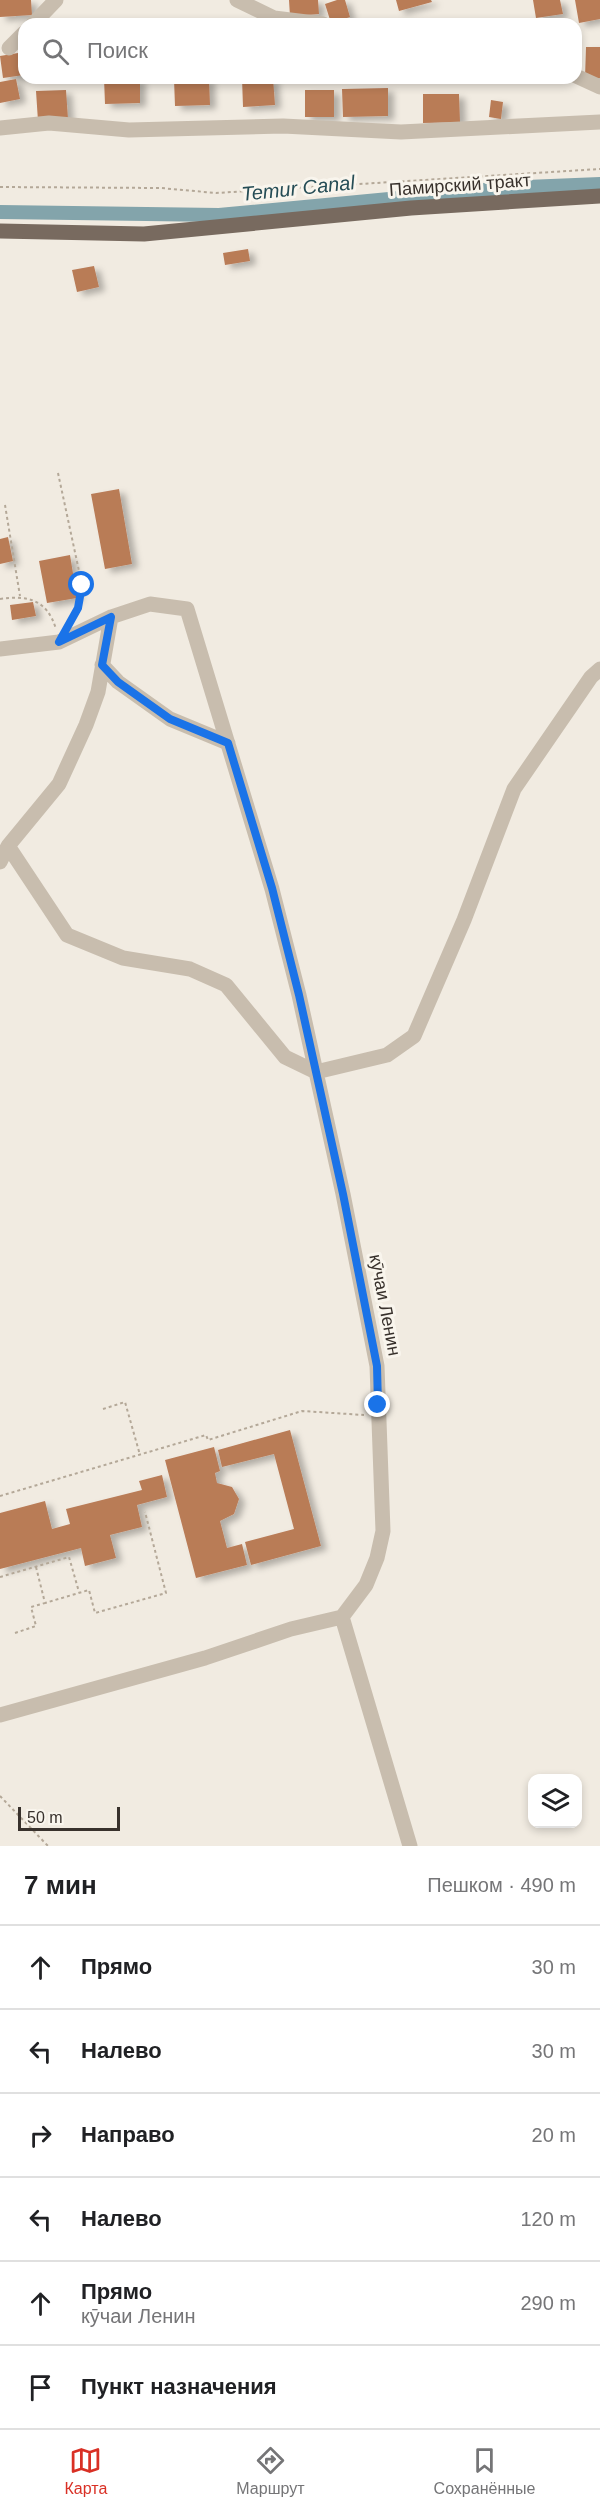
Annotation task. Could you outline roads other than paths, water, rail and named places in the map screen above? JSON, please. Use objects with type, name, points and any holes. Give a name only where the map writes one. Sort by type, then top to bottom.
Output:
[{"type":"main road","name":"Памирский тракт","points":[[0,231],[144,234],[411,208],[600,196]]},
{"type":"street","points":[[39,18],[56,0]]},
{"type":"street","points":[[237,0],[274,18]]},
{"type":"street","points":[[9,48],[18,39]]},
{"type":"street","points":[[582,79],[600,87]]},
{"type":"street","points":[[0,128],[49,123],[129,130],[283,126],[401,132],[600,122]]},
{"type":"street","name":"кӯчаи Ленин","points":[[111,617],[150,604],[187,609],[254,826],[299,995],[343,1194],[377,1366],[383,1531],[377,1558],[366,1585],[342,1617]]},
{"type":"street","points":[[0,649],[59,642],[111,617]]},
{"type":"street","points":[[0,862],[8,846],[59,784],[86,725],[98,692],[111,617]]},
{"type":"street","points":[[102,665],[118,682],[170,719],[228,743]]},
{"type":"street","points":[[8,846],[67,935],[123,958],[190,969],[226,985],[285,1056],[316,1072],[387,1054],[414,1036],[464,920],[514,789],[591,677],[600,669]]},
{"type":"street","points":[[0,1715],[206,1658],[291,1629],[342,1617],[410,1846]]},
{"type":"waterway","name":"Temur Canal","points":[[0,212],[219,215],[505,188],[600,184]]}]
